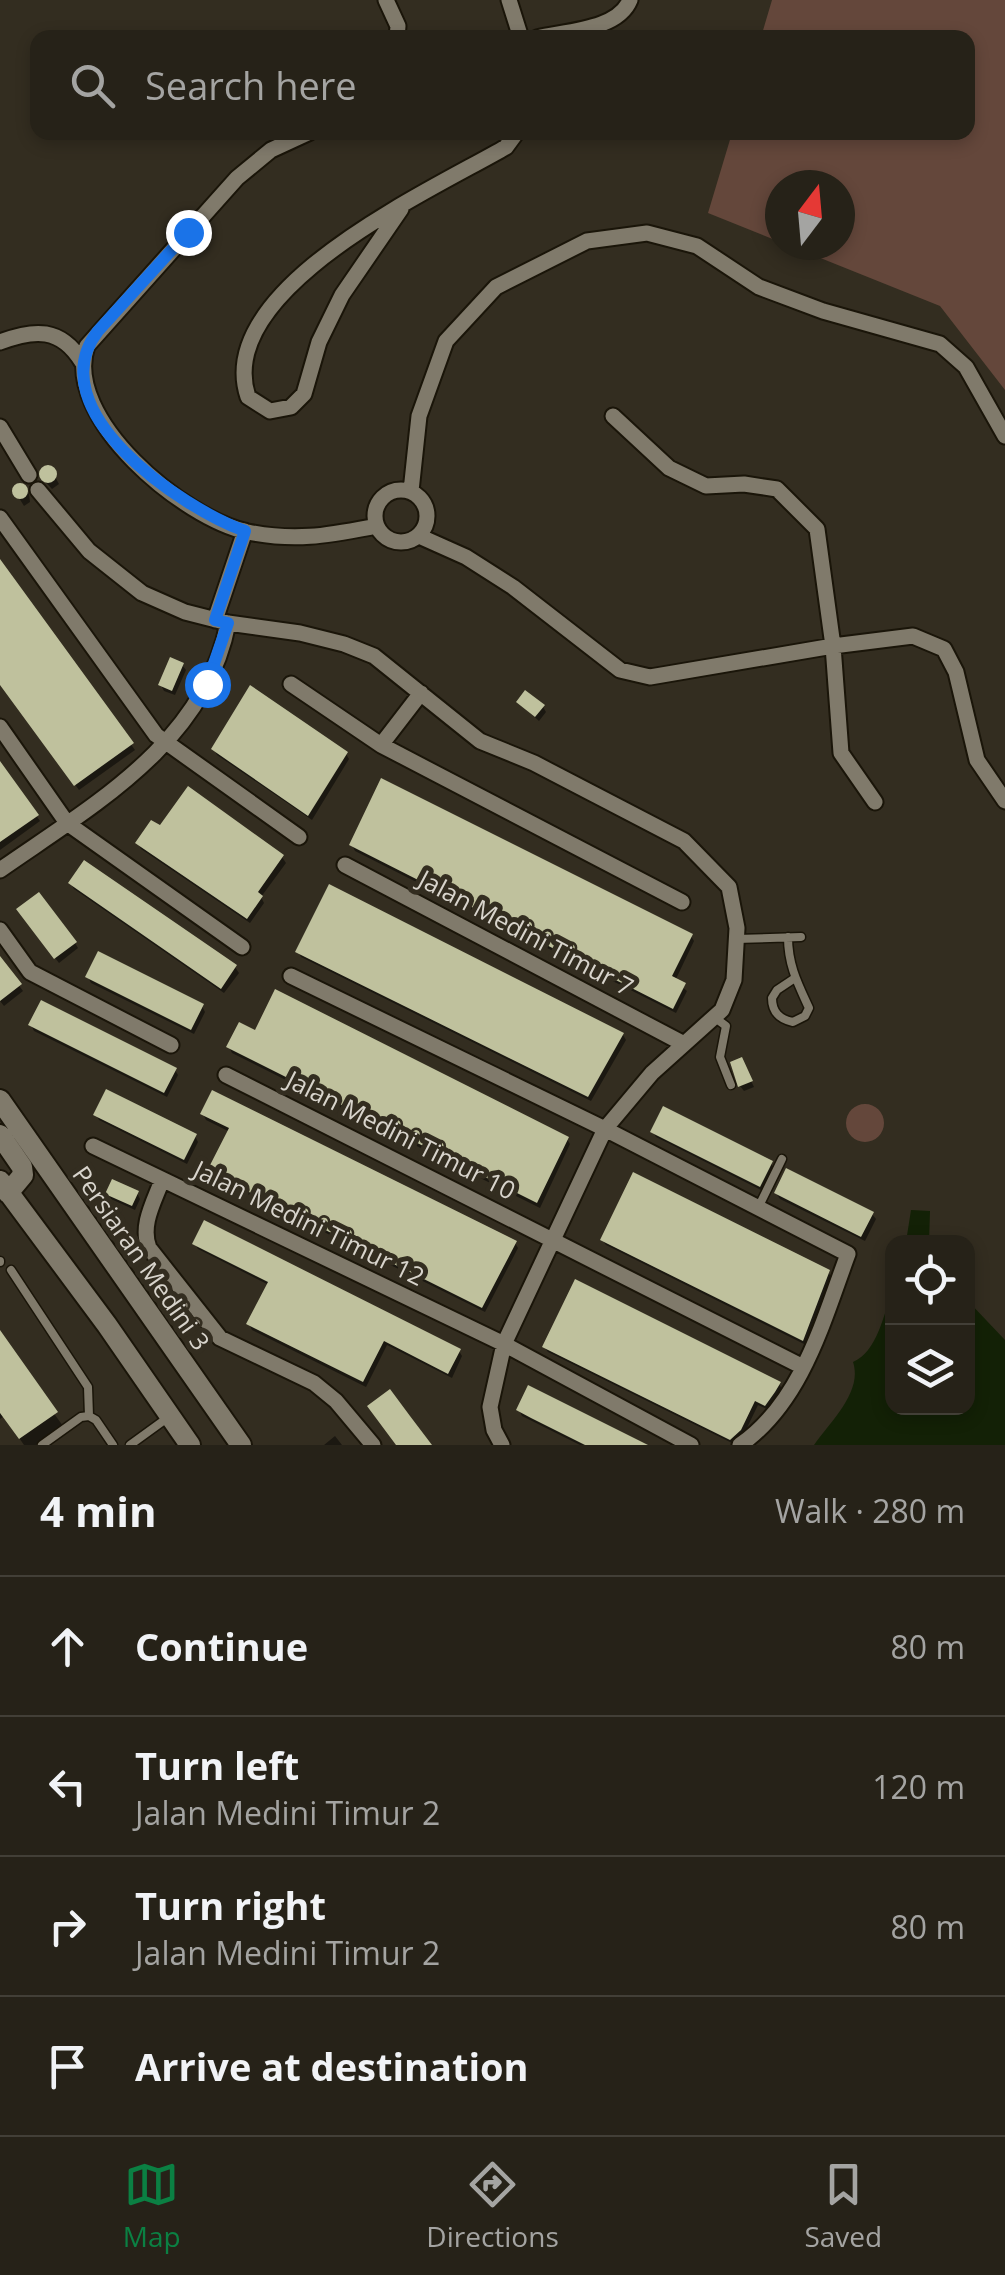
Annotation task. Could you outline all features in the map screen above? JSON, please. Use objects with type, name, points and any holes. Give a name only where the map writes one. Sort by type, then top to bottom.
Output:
[{"type":"street","points":[[386,0],[398,30]]},
{"type":"street","points":[[509,0],[518,30]]},
{"type":"street","points":[[572,30],[611,21],[627,8],[630,0]]},
{"type":"street","points":[[82,362],[98,331],[238,178],[271,150],[293,140]]},
{"type":"street","points":[[401,208],[342,294],[319,342],[304,394],[291,407],[270,410],[248,398],[242,378],[246,350],[276,301],[318,258],[363,228],[506,147],[511,140]]},
{"type":"street","points":[[411,492],[419,416],[446,340],[496,287],[586,241],[648,233],[698,246],[759,287],[823,311],[940,344],[966,366],[1005,436]]},
{"type":"street","points":[[0,342],[27,332],[65,341],[82,362],[89,395],[108,434],[156,481],[214,520],[245,531],[305,539],[376,526]]},
{"type":"street","points":[[613,416],[669,468],[706,486],[744,484],[778,489],[817,529],[841,753],[875,802]]},
{"type":"street","points":[[0,428],[34,482],[89,551],[142,593],[185,612],[221,622],[300,633],[374,656],[480,741],[534,763],[684,842],[729,887],[736,939],[734,980],[722,1010],[652,1073],[606,1130],[504,1344],[490,1407],[494,1430],[502,1445]]},
{"type":"street","points":[[391,492],[411,492],[426,506],[426,527],[420,536],[408,542],[396,542],[376,526],[376,506],[391,492]]},
{"type":"street","points":[[0,518],[156,736],[299,838]]},
{"type":"street","points":[[0,870],[67,823],[166,744],[190,715],[207,684],[245,531]]},
{"type":"street","points":[[420,536],[466,557],[513,587],[620,670],[650,678],[912,636],[944,649],[956,672],[977,760],[1005,801]]},
{"type":"street","points":[[291,684],[382,744],[682,902]]},
{"type":"street","points":[[382,744],[421,693]]},
{"type":"street","points":[[0,727],[67,823],[242,947]]},
{"type":"street","name":"Jalan Medini Timur 7","points":[[345,865],[684,1044]]},
{"type":"street","points":[[0,930],[30,972],[171,1045]]},
{"type":"street","points":[[290,976],[606,1130],[848,1254],[821,1332],[803,1367],[777,1409],[740,1445]]},
{"type":"street","name":"Jalan Medini Timur 10","points":[[226,1075],[803,1367]]},
{"type":"street","name":"Persiaran Medini 3","points":[[0,1100],[242,1445]]},
{"type":"street","points":[[0,1135],[23,1175],[2,1191],[107,1325],[170,1416],[182,1442]]},
{"type":"street","name":"Jalan Medini Timur 12","points":[[93,1146],[504,1344],[691,1445]]},
{"type":"street","points":[[162,1180],[145,1227],[145,1238],[196,1308],[220,1338],[325,1392],[373,1445]]},
{"type":"lane","points":[[736,939],[801,937]]},
{"type":"lane","points":[[788,938],[789,965],[809,1008],[793,1022],[776,1013],[772,998],[795,978]]},
{"type":"lane","points":[[714,1018],[726,1026],[720,1057],[731,1084]]},
{"type":"lane","points":[[758,1208],[782,1159]]},
{"type":"lane","points":[[11,1270],[88,1387],[89,1416],[110,1444]]},
{"type":"lane","points":[[42,1445],[89,1416]]},
{"type":"lane","points":[[130,1445],[170,1416]]},
{"type":"shaded area","points":[[772,0],[1005,0],[1005,390],[940,306],[825,260],[855,260],[855,170],[765,170],[765,236],[708,213],[730,140],[975,140],[975,30],[763,30]]},
{"type":"shaded area","points":[[865,1104],[878,1110],[884,1123],[878,1136],[865,1142],[852,1136],[846,1123],[852,1110]]},
{"type":"shaded area","points":[[911,1210],[930,1211],[929,1235],[907,1235]]},
{"type":"shaded area","points":[[975,1308],[1005,1340],[1005,1445],[814,1445],[849,1395],[855,1373],[853,1362],[868,1350],[885,1312],[885,1415],[975,1415]]},
{"type":"building","points":[[48,465],[57,474],[48,483],[39,474]]},
{"type":"building","points":[[20,483],[28,491],[20,499],[12,491]]},
{"type":"building","points":[[0,559],[134,743],[74,786],[0,685]]},
{"type":"building","points":[[170,657],[184,663],[172,691],[158,685]]},
{"type":"building","points":[[250,685],[348,752],[308,816],[211,749]]},
{"type":"building","points":[[525,690],[545,705],[535,717],[516,702]]},
{"type":"building","points":[[0,761],[39,815],[0,842]]},
{"type":"building","points":[[381,778],[693,934],[672,976],[686,983],[673,1009],[349,845]]},
{"type":"building","points":[[188,786],[284,855],[258,892],[263,896],[247,919],[135,843],[151,820],[160,825]]},
{"type":"building","points":[[84,860],[237,965],[221,989],[68,883]]},
{"type":"building","points":[[329,884],[624,1033],[588,1097],[295,952]]},
{"type":"building","points":[[39,892],[77,942],[54,959],[16,909]]},
{"type":"building","points":[[98,951],[204,1004],[191,1030],[85,977]]},
{"type":"building","points":[[0,956],[22,984],[0,1001]]},
{"type":"building","points":[[275,989],[569,1137],[537,1203],[226,1047],[239,1022],[255,1030]]},
{"type":"building","points":[[41,1000],[177,1068],[164,1093],[28,1025]]},
{"type":"building","points":[[742,1057],[753,1081],[738,1087],[730,1062]]},
{"type":"building","points":[[106,1089],[197,1134],[184,1160],[93,1115]]},
{"type":"building","points":[[212,1090],[517,1241],[482,1308],[207,1171],[229,1128],[200,1114]]},
{"type":"building","points":[[663,1106],[773,1161],[760,1187],[650,1132]]},
{"type":"building","points":[[786,1168],[874,1212],[861,1237],[774,1193]]},
{"type":"building","points":[[633,1172],[830,1270],[803,1341],[600,1240]]},
{"type":"building","points":[[112,1179],[139,1191],[132,1206],[105,1194]]},
{"type":"building","points":[[204,1220],[461,1349],[448,1374],[384,1341],[363,1382],[246,1324],[268,1282],[192,1244]]},
{"type":"building","points":[[575,1279],[781,1382],[765,1406],[755,1401],[741,1430],[730,1440],[542,1347]]},
{"type":"building","points":[[0,1330],[58,1412],[19,1439],[0,1413]]},
{"type":"building","points":[[528,1385],[648,1445],[585,1445],[531,1418],[516,1410]]},
{"type":"building","points":[[390,1389],[432,1445],[396,1445],[367,1406]]},
{"type":"route","points":[[188,232],[98,331],[82,362],[94,410],[108,434],[156,481],[214,520],[245,531],[215,620],[228,623],[207,684]]}]
